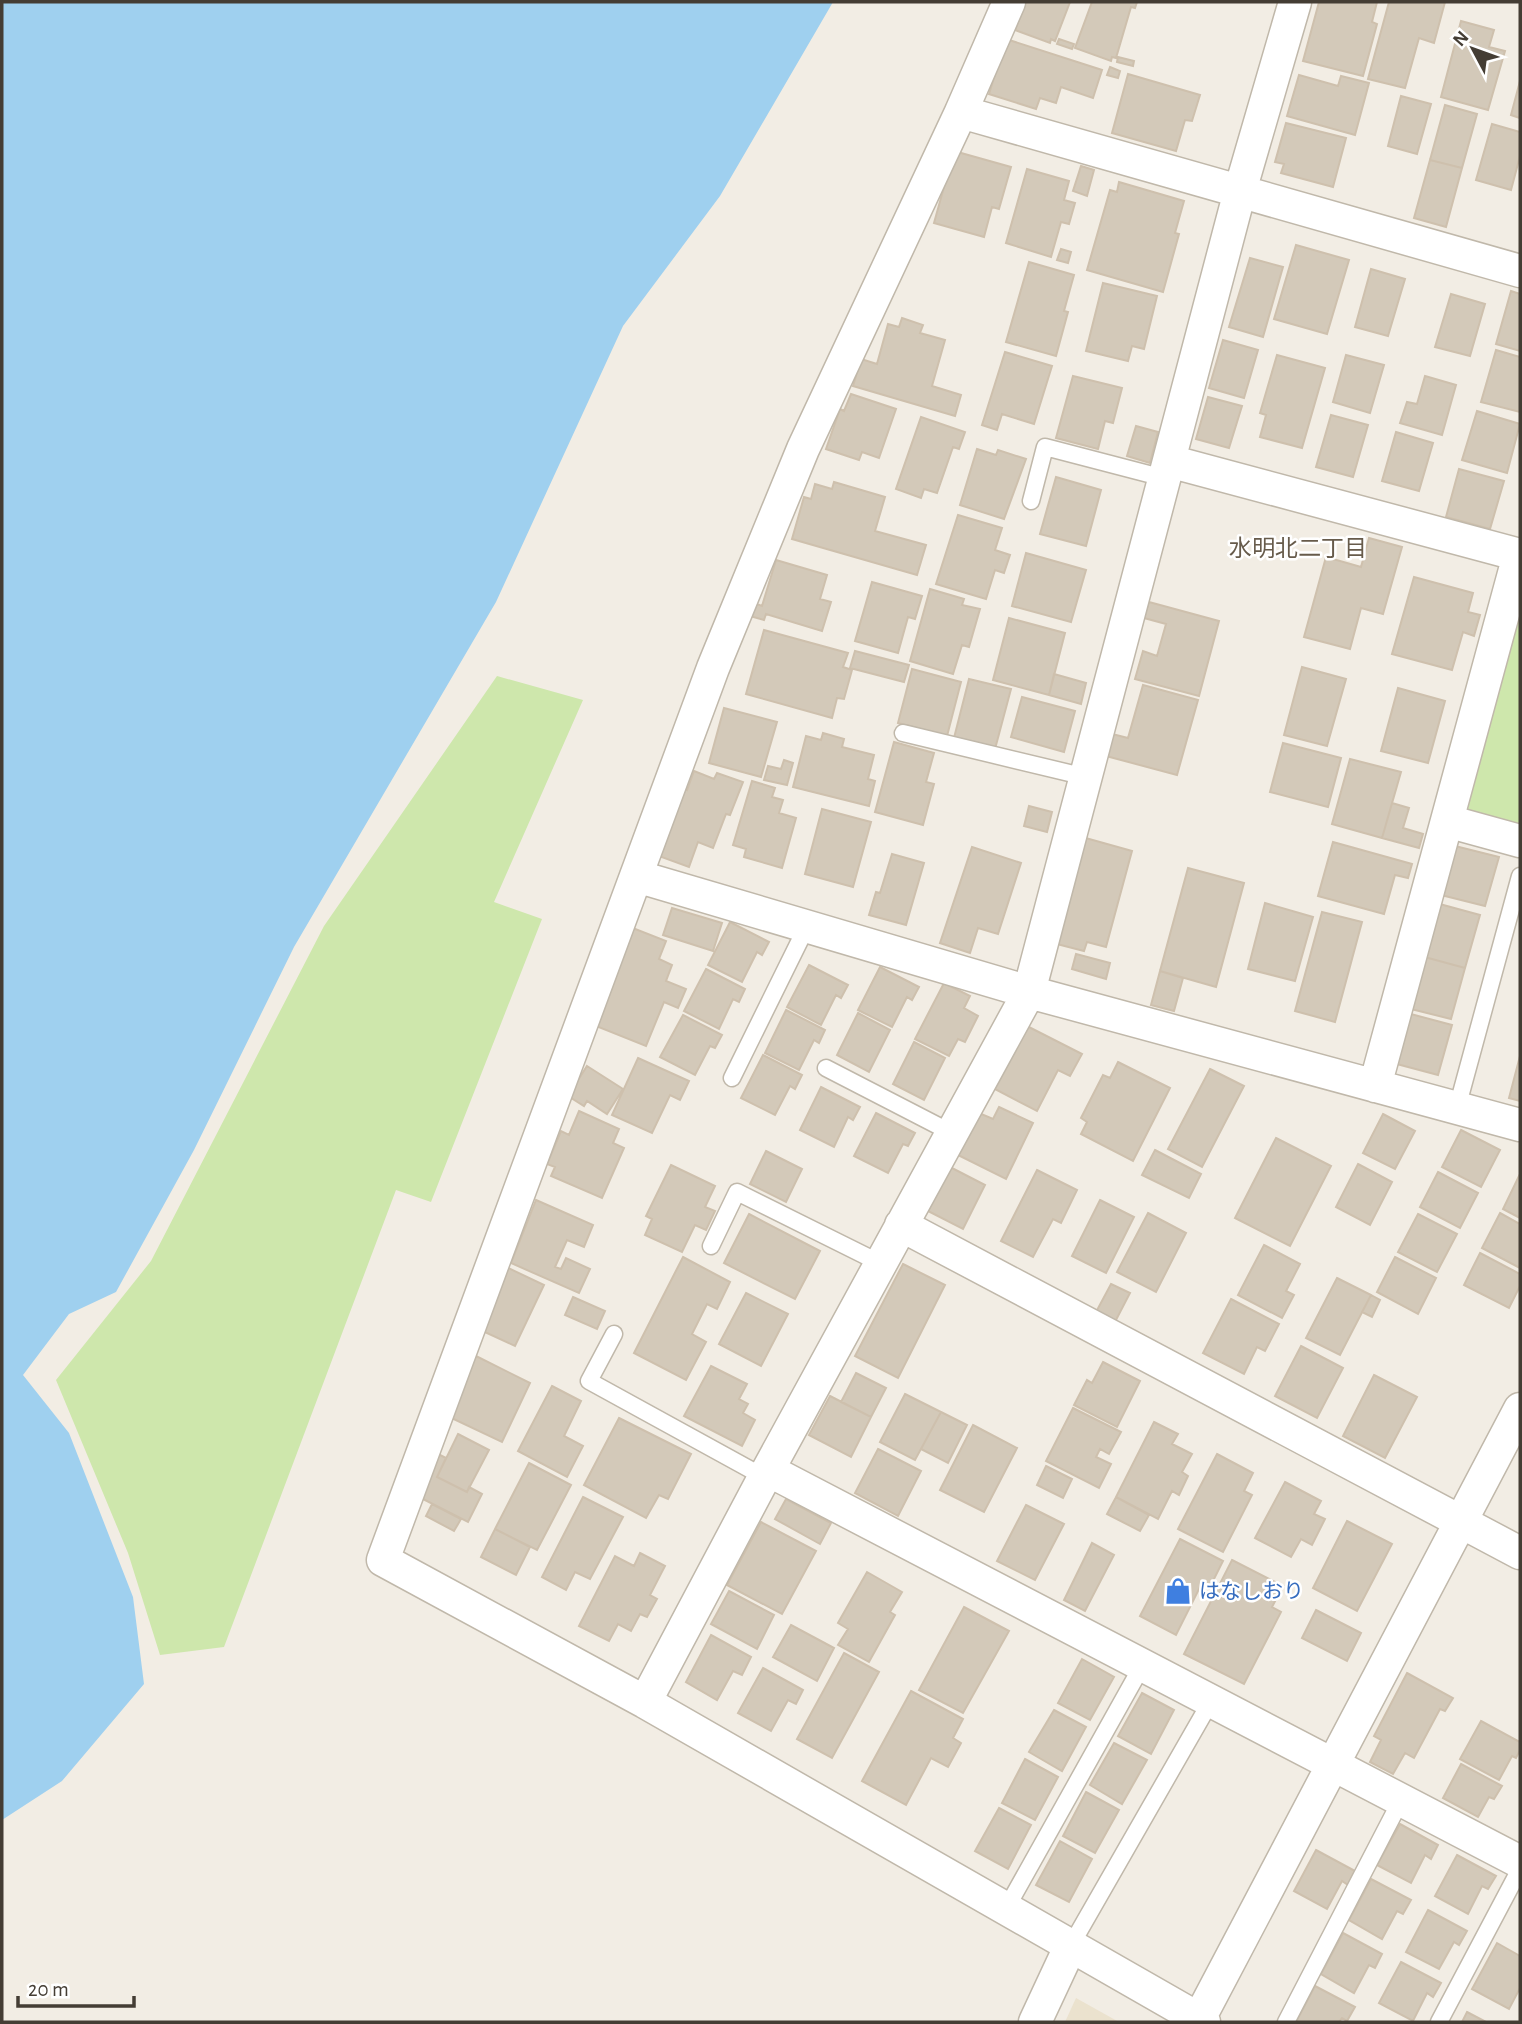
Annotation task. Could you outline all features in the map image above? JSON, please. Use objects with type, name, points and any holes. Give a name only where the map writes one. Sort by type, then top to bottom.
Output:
[{"type":"street","points":[[1009,2],[961,112],[803,449],[713,668],[383,1560],[645,1702],[1202,2021],[1333,1764],[1520,1409]]},
{"type":"street","points":[[645,1702],[880,1263],[1029,992],[1240,191],[1295,2]]},
{"type":"street","points":[[961,112],[1520,271]]},
{"type":"street","points":[[1167,469],[1520,555],[1375,1086]]},
{"type":"street","points":[[1447,821],[1520,841]]},
{"type":"street","points":[[636,876],[1029,992],[1520,1125]]},
{"type":"street","points":[[901,1225],[1520,1553]]},
{"type":"street","points":[[766,1474],[1520,1862]]},
{"type":"street","points":[[1035,2022],[1070,1947]]},
{"type":"lane","points":[[1031,502],[1045,447],[1167,469]]},
{"type":"lane","points":[[903,733],[1086,777]]},
{"type":"lane","points":[[1457,1108],[1520,876]]},
{"type":"lane","points":[[732,1078],[807,926]]},
{"type":"lane","points":[[826,1068],[952,1133]]},
{"type":"lane","points":[[710,1246],[737,1192],[880,1263]]},
{"type":"lane","points":[[614,1334],[589,1381],[766,1474]]},
{"type":"lane","points":[[1006,1909],[1142,1666]]},
{"type":"lane","points":[[1070,1947],[1211,1702]]},
{"type":"lane","points":[[1286,2022],[1401,1800]]},
{"type":"lane","points":[[1438,2022],[1520,1869]]},
{"type":"shaded area","points":[[1076,1998],[1119,2022],[1065,2022]]},
{"type":"green space","points":[[1520,585],[1520,827],[1467,813]]},
{"type":"green space","points":[[497,676],[583,700],[494,902],[542,919],[431,1202],[396,1190],[224,1647],[160,1655],[128,1553],[56,1380],[151,1261],[324,926]]},
{"type":"water","points":[[2,2],[833,2],[720,196],[623,326],[496,602],[294,947],[194,1150],[116,1292],[69,1314],[23,1375],[69,1433],[133,1597],[144,1684],[62,1781],[2,1820]]},
{"type":"building","points":[[1026,2],[1070,2],[1055,41],[1051,39],[1050,43],[1015,30]]},
{"type":"building","points":[[1092,2],[1137,2],[1135,8],[1131,7],[1116,58],[1112,57],[1111,61],[1075,48]]},
{"type":"building","points":[[1319,2],[1377,2],[1372,22],[1377,24],[1363,76],[1303,61]]},
{"type":"building","points":[[1389,2],[1445,2],[1434,43],[1419,38],[1405,88],[1368,79]]},
{"type":"building","points":[[1461,21],[1494,30],[1489,47],[1505,51],[1488,110],[1441,97]]},
{"type":"building","points":[[1006,39],[1102,70],[1093,98],[1061,87],[1056,103],[1040,98],[1036,109],[989,94]]},
{"type":"building","points":[[1059,39],[1074,44],[1072,49],[1057,44]]},
{"type":"building","points":[[1118,57],[1134,61],[1133,66],[1117,62]]},
{"type":"building","points":[[1110,67],[1120,71],[1118,78],[1107,75]]},
{"type":"building","points":[[1128,74],[1200,95],[1192,121],[1185,120],[1176,151],[1112,133]]},
{"type":"building","points":[[1299,75],[1338,86],[1341,76],[1369,83],[1355,135],[1287,116]]},
{"type":"building","points":[[1520,81],[1520,118],[1511,115]]},
{"type":"building","points":[[1401,96],[1431,104],[1417,154],[1388,146]]},
{"type":"building","points":[[1445,105],[1477,114],[1462,168],[1430,160]]},
{"type":"building","points":[[1286,123],[1346,138],[1333,187],[1281,173],[1284,164],[1275,162]]},
{"type":"building","points":[[1492,124],[1520,132],[1520,156],[1511,190],[1476,180]]},
{"type":"building","points":[[954,151],[1011,167],[999,209],[992,207],[984,237],[934,223]]},
{"type":"building","points":[[1430,160],[1462,168],[1446,227],[1414,218]]},
{"type":"building","points":[[1081,166],[1094,170],[1087,196],[1073,191]]},
{"type":"building","points":[[1027,169],[1069,181],[1064,200],[1075,203],[1069,224],[1061,222],[1051,257],[1006,243]]},
{"type":"building","points":[[1119,182],[1184,201],[1175,233],[1179,234],[1163,292],[1087,270],[1110,190],[1117,192]]},
{"type":"building","points":[[1296,245],[1349,260],[1327,334],[1274,319]]},
{"type":"building","points":[[1061,249],[1071,252],[1068,263],[1057,260]]},
{"type":"building","points":[[1250,258],[1283,267],[1263,337],[1229,327]]},
{"type":"building","points":[[1029,262],[1074,275],[1064,311],[1068,312],[1056,356],[1006,342]]},
{"type":"building","points":[[1371,269],[1405,279],[1388,336],[1355,327]]},
{"type":"building","points":[[1103,283],[1157,296],[1144,349],[1132,346],[1128,361],[1086,351]]},
{"type":"building","points":[[1511,291],[1520,294],[1520,351],[1496,344]]},
{"type":"building","points":[[1451,294],[1485,304],[1470,356],[1435,347]]},
{"type":"building","points":[[902,318],[923,325],[920,333],[945,340],[932,386],[961,395],[955,416],[853,386],[861,359],[877,364],[888,324],[899,327]]},
{"type":"building","points":[[1223,340],[1258,350],[1244,398],[1209,388]]},
{"type":"building","points":[[1496,350],[1520,357],[1520,412],[1481,402]]},
{"type":"building","points":[[1005,352],[1052,366],[1034,424],[1002,414],[997,430],[982,425]]},
{"type":"building","points":[[1277,355],[1325,368],[1302,448],[1260,437],[1266,415],[1260,413]]},
{"type":"building","points":[[1346,355],[1384,365],[1370,413],[1333,402]]},
{"type":"building","points":[[1073,376],[1122,388],[1113,423],[1105,421],[1098,449],[1056,438]]},
{"type":"building","points":[[1425,376],[1456,385],[1442,435],[1400,423],[1407,402],[1417,404]]},
{"type":"building","points":[[851,394],[896,409],[879,458],[862,452],[859,460],[826,449],[840,409],[844,411]]},
{"type":"building","points":[[1208,397],[1242,406],[1229,448],[1196,439]]},
{"type":"building","points":[[1477,411],[1520,424],[1507,473],[1462,460]]},
{"type":"building","points":[[1331,415],[1368,425],[1353,477],[1316,467]]},
{"type":"building","points":[[921,417],[965,432],[959,449],[953,447],[937,493],[924,489],[921,498],[896,489]]},
{"type":"building","points":[[1136,426],[1158,432],[1150,463],[1127,456]]},
{"type":"building","points":[[1396,432],[1433,443],[1419,491],[1382,481]]},
{"type":"building","points":[[977,449],[996,455],[998,450],[1026,459],[1004,519],[960,505]]},
{"type":"building","points":[[1459,469],[1504,481],[1490,529],[1446,517]]},
{"type":"building","points":[[1056,477],[1101,490],[1086,546],[1040,534]]},
{"type":"building","points":[[834,482],[885,497],[875,531],[926,545],[917,575],[792,539],[804,497],[811,499],[815,484],[832,489]]},
{"type":"building","points":[[958,515],[1002,528],[995,550],[1010,555],[1004,573],[995,570],[986,599],[936,584]]},
{"type":"building","points":[[1369,538],[1402,547],[1383,614],[1361,608],[1350,649],[1304,637],[1326,557],[1361,567]]},
{"type":"building","points":[[1026,553],[1086,570],[1071,622],[1012,606]]},
{"type":"building","points":[[776,560],[827,575],[820,599],[831,602],[822,631],[766,614],[764,620],[750,616],[754,603],[762,606]]},
{"type":"building","points":[[1414,577],[1473,593],[1468,612],[1480,615],[1474,636],[1463,632],[1452,670],[1392,654]]},
{"type":"building","points":[[872,582],[922,596],[915,619],[908,617],[898,653],[855,641]]},
{"type":"building","points":[[930,589],[964,599],[962,605],[980,609],[969,647],[962,645],[953,674],[910,661]]},
{"type":"building","points":[[1149,602],[1219,621],[1199,696],[1135,679],[1143,651],[1157,656],[1166,624],[1144,618]]},
{"type":"building","points":[[1009,618],[1065,633],[1049,695],[993,680]]},
{"type":"building","points":[[764,630],[848,653],[843,667],[852,670],[844,699],[837,698],[832,718],[746,694]]},
{"type":"building","points":[[855,651],[909,665],[904,682],[850,668]]},
{"type":"building","points":[[1302,667],[1346,679],[1327,746],[1284,735]]},
{"type":"building","points":[[912,669],[961,682],[947,736],[898,723]]},
{"type":"building","points":[[1054,674],[1086,683],[1081,704],[1049,695]]},
{"type":"building","points":[[969,679],[1011,689],[995,749],[954,738]]},
{"type":"building","points":[[1143,685],[1198,700],[1177,775],[1106,756],[1112,734],[1128,738]]},
{"type":"building","points":[[1398,688],[1445,701],[1428,763],[1381,751]]},
{"type":"building","points":[[1022,697],[1075,711],[1064,752],[1011,737]]},
{"type":"building","points":[[724,708],[777,722],[761,777],[709,763]]},
{"type":"building","points":[[823,733],[844,739],[842,747],[874,755],[868,779],[875,781],[869,806],[793,787],[806,736],[821,740]]},
{"type":"building","points":[[894,742],[934,753],[926,782],[934,784],[923,825],[875,812]]},
{"type":"building","points":[[1283,743],[1341,758],[1328,807],[1270,792]]},
{"type":"building","points":[[1350,759],[1401,772],[1382,838],[1332,824]]},
{"type":"building","points":[[784,760],[793,763],[787,785],[764,780],[768,766],[781,769]]},
{"type":"building","points":[[694,771],[714,779],[717,773],[743,782],[730,815],[726,814],[713,848],[698,842],[689,867],[656,855],[681,787],[687,790]]},
{"type":"building","points":[[752,781],[775,788],[772,797],[783,800],[779,813],[796,818],[782,868],[744,857],[746,849],[733,845]]},
{"type":"building","points":[[1392,803],[1409,808],[1403,828],[1423,834],[1419,848],[1382,838]]},
{"type":"building","points":[[1029,806],[1052,812],[1047,832],[1024,826]]},
{"type":"building","points":[[822,809],[871,822],[853,887],[805,874]]},
{"type":"building","points":[[1082,837],[1132,851],[1106,947],[1087,942],[1084,951],[1053,943]]},
{"type":"building","points":[[1333,842],[1412,864],[1408,878],[1395,875],[1384,914],[1318,896]]},
{"type":"building","points":[[1451,845],[1499,857],[1485,906],[1437,894]]},
{"type":"building","points":[[972,847],[1021,863],[998,934],[978,928],[970,953],[940,943]]},
{"type":"building","points":[[892,854],[924,863],[906,925],[869,915],[876,892],[880,893]]},
{"type":"building","points":[[1188,868],[1244,883],[1216,987],[1160,971]]},
{"type":"building","points":[[1265,903],[1313,917],[1295,981],[1248,969]]},
{"type":"building","points":[[1436,903],[1480,915],[1465,968],[1421,956]]},
{"type":"building","points":[[672,908],[722,923],[713,951],[663,935]]},
{"type":"building","points":[[1322,912],[1362,922],[1335,1022],[1295,1011]]},
{"type":"building","points":[[730,922],[769,942],[762,955],[757,952],[742,982],[708,965]]},
{"type":"building","points":[[625,925],[666,941],[659,959],[672,965],[666,981],[686,989],[678,1008],[664,1002],[646,1046],[591,1024]]},
{"type":"building","points":[[1076,954],[1110,963],[1106,979],[1072,969]]},
{"type":"building","points":[[1421,956],[1465,968],[1451,1019],[1407,1008]]},
{"type":"building","points":[[809,965],[848,985],[841,998],[836,995],[821,1025],[787,1007]]},
{"type":"building","points":[[880,967],[919,987],[912,1000],[907,997],[892,1027],[858,1010]]},
{"type":"building","points":[[706,969],[745,989],[739,1002],[733,999],[719,1029],[684,1011]]},
{"type":"building","points":[[1160,971],[1183,978],[1174,1011],[1151,1005]]},
{"type":"building","points":[[944,983],[970,996],[964,1008],[978,1016],[965,1042],[958,1039],[949,1056],[915,1039]]},
{"type":"building","points":[[786,1010],[825,1030],[819,1043],[814,1040],[799,1070],[765,1053]]},
{"type":"building","points":[[858,1013],[890,1030],[869,1072],[837,1055]]},
{"type":"building","points":[[1407,1013],[1452,1025],[1438,1075],[1393,1063]]},
{"type":"building","points":[[683,1015],[722,1035],[715,1048],[710,1046],[695,1075],[660,1057]]},
{"type":"building","points":[[1021,1023],[1082,1054],[1070,1076],[1058,1070],[1037,1111],[993,1088]]},
{"type":"building","points":[[914,1042],[945,1058],[924,1100],[893,1084]]},
{"type":"building","points":[[763,1055],[802,1075],[795,1089],[790,1086],[775,1115],[741,1098]]},
{"type":"building","points":[[1520,1056],[1520,1101],[1509,1098]]},
{"type":"building","points":[[638,1058],[689,1081],[680,1100],[670,1095],[652,1133],[612,1115]]},
{"type":"building","points":[[1118,1062],[1170,1088],[1133,1161],[1081,1134],[1087,1122],[1081,1118],[1103,1075],[1110,1078]]},
{"type":"building","points":[[587,1066],[623,1089],[607,1114],[587,1101],[584,1106],[568,1096]]},
{"type":"building","points":[[1210,1069],[1244,1086],[1202,1167],[1168,1149]]},
{"type":"building","points":[[821,1087],[860,1107],[853,1120],[848,1117],[834,1147],[800,1130]]},
{"type":"building","points":[[999,1107],[1033,1123],[1006,1179],[958,1155],[979,1113],[993,1119]]},
{"type":"building","points":[[579,1111],[619,1129],[613,1143],[624,1148],[602,1198],[551,1176],[555,1167],[547,1164],[561,1131],[569,1135]]},
{"type":"building","points":[[876,1113],[915,1133],[908,1146],[903,1144],[888,1173],[854,1156]]},
{"type":"building","points":[[1383,1114],[1415,1131],[1395,1169],[1363,1153]]},
{"type":"building","points":[[1461,1130],[1500,1150],[1481,1187],[1442,1167]]},
{"type":"building","points":[[1276,1138],[1331,1166],[1290,1246],[1235,1218]]},
{"type":"building","points":[[1155,1150],[1201,1174],[1189,1198],[1142,1175]]},
{"type":"building","points":[[766,1151],[802,1169],[786,1202],[750,1184]]},
{"type":"building","points":[[1358,1164],[1392,1182],[1370,1225],[1336,1207]]},
{"type":"building","points":[[671,1165],[715,1186],[705,1207],[715,1211],[706,1230],[695,1225],[682,1252],[645,1235],[652,1219],[646,1216]]},
{"type":"building","points":[[950,1167],[985,1185],[963,1229],[928,1211]]},
{"type":"building","points":[[1037,1170],[1077,1190],[1061,1223],[1053,1219],[1033,1257],[1001,1241]]},
{"type":"building","points":[[1438,1172],[1478,1193],[1460,1228],[1420,1207]]},
{"type":"building","points":[[1520,1174],[1520,1218],[1503,1209]]},
{"type":"building","points":[[536,1200],[593,1225],[584,1247],[567,1240],[555,1267],[561,1269],[566,1258],[590,1269],[579,1293],[511,1263]]},
{"type":"building","points":[[1100,1200],[1134,1217],[1106,1273],[1072,1256]]},
{"type":"building","points":[[1148,1213],[1186,1233],[1156,1292],[1117,1272]]},
{"type":"building","points":[[1500,1213],[1520,1224],[1520,1268],[1482,1248]]},
{"type":"building","points":[[749,1214],[820,1251],[795,1299],[724,1263]]},
{"type":"building","points":[[1418,1214],[1457,1234],[1437,1272],[1398,1252]]},
{"type":"building","points":[[1264,1245],[1300,1264],[1286,1291],[1294,1295],[1282,1318],[1238,1295]]},
{"type":"building","points":[[1480,1253],[1520,1274],[1520,1286],[1509,1308],[1464,1285]]},
{"type":"building","points":[[683,1257],[730,1282],[717,1309],[707,1304],[692,1334],[706,1342],[686,1380],[634,1353]]},
{"type":"building","points":[[1395,1257],[1436,1278],[1418,1314],[1377,1292]]},
{"type":"building","points":[[903,1264],[945,1285],[898,1378],[855,1356]]},
{"type":"building","points":[[504,1266],[544,1285],[515,1346],[476,1328]]},
{"type":"building","points":[[1337,1278],[1371,1295],[1340,1355],[1306,1338]]},
{"type":"building","points":[[1111,1284],[1130,1293],[1115,1322],[1096,1312]]},
{"type":"building","points":[[746,1293],[788,1314],[761,1366],[719,1344]]},
{"type":"building","points":[[1371,1295],[1380,1300],[1372,1317],[1362,1312]]},
{"type":"building","points":[[573,1297],[605,1311],[597,1329],[565,1315]]},
{"type":"building","points":[[1231,1299],[1279,1324],[1265,1351],[1257,1347],[1244,1374],[1203,1353]]},
{"type":"building","points":[[1301,1346],[1343,1368],[1317,1418],[1275,1396]]},
{"type":"building","points":[[472,1354],[530,1383],[502,1442],[443,1414]]},
{"type":"building","points":[[1103,1362],[1140,1381],[1117,1427],[1074,1405],[1087,1380],[1092,1383]]},
{"type":"building","points":[[711,1366],[747,1384],[739,1399],[748,1404],[743,1413],[755,1420],[742,1446],[684,1416]]},
{"type":"building","points":[[856,1373],[886,1388],[871,1417],[841,1402]]},
{"type":"building","points":[[1374,1375],[1417,1397],[1385,1458],[1343,1436]]},
{"type":"building","points":[[552,1386],[581,1401],[564,1436],[583,1446],[567,1477],[518,1451]]},
{"type":"building","points":[[905,1394],[941,1412],[915,1460],[880,1442]]},
{"type":"building","points":[[830,1396],[871,1417],[851,1457],[809,1435]]},
{"type":"building","points":[[1073,1408],[1121,1432],[1109,1454],[1100,1449],[1096,1457],[1111,1464],[1099,1488],[1046,1461]]},
{"type":"building","points":[[941,1412],[967,1425],[948,1463],[921,1449]]},
{"type":"building","points":[[619,1418],[691,1454],[668,1499],[659,1495],[646,1518],[584,1485]]},
{"type":"building","points":[[1154,1422],[1178,1434],[1172,1444],[1192,1454],[1182,1472],[1188,1476],[1179,1495],[1172,1491],[1158,1519],[1116,1497]]},
{"type":"building","points":[[973,1425],[1017,1448],[984,1512],[940,1490]]},
{"type":"building","points":[[458,1434],[489,1450],[467,1492],[437,1477]]},
{"type":"building","points":[[878,1449],[921,1471],[898,1516],[855,1493]]},
{"type":"building","points":[[438,1454],[446,1458],[437,1477],[467,1492],[469,1487],[482,1494],[468,1522],[417,1496]]},
{"type":"building","points":[[1217,1454],[1253,1473],[1244,1491],[1252,1495],[1223,1552],[1178,1529]]},
{"type":"building","points":[[529,1463],[571,1485],[537,1550],[495,1529]]},
{"type":"building","points":[[1046,1466],[1072,1479],[1063,1498],[1037,1485]]},
{"type":"building","points":[[1285,1482],[1321,1501],[1314,1514],[1325,1519],[1312,1545],[1301,1539],[1291,1557],[1255,1538]]},
{"type":"building","points":[[583,1497],[623,1517],[590,1579],[575,1572],[566,1590],[542,1577]]},
{"type":"building","points":[[1116,1497],[1149,1515],[1140,1531],[1107,1514]]},
{"type":"building","points":[[786,1499],[831,1523],[820,1544],[775,1519]]},
{"type":"building","points":[[432,1504],[461,1519],[454,1531],[426,1516]]},
{"type":"building","points":[[1026,1505],[1064,1524],[1035,1580],[997,1561]]},
{"type":"building","points":[[1347,1521],[1392,1544],[1357,1611],[1313,1588]]},
{"type":"building","points":[[761,1522],[816,1551],[782,1614],[727,1585]]},
{"type":"building","points":[[495,1529],[530,1547],[516,1575],[481,1557]]},
{"type":"building","points":[[1180,1539],[1223,1561],[1209,1589],[1201,1585],[1176,1635],[1140,1616]]},
{"type":"building","points":[[1092,1543],[1114,1555],[1085,1611],[1064,1600]]},
{"type":"building","points":[[640,1553],[665,1566],[650,1595],[657,1599],[647,1617],[640,1614],[631,1631],[618,1624],[609,1641],[579,1626],[615,1556],[634,1566]]},
{"type":"building","points":[[1232,1560],[1283,1586],[1272,1607],[1281,1612],[1244,1684],[1184,1654]]},
{"type":"building","points":[[867,1572],[902,1592],[890,1612],[895,1615],[869,1662],[838,1645],[848,1629],[838,1623]]},
{"type":"building","points":[[729,1591],[774,1615],[757,1649],[711,1624]]},
{"type":"building","points":[[964,1607],[1009,1631],[963,1713],[919,1690]]},
{"type":"building","points":[[1316,1610],[1361,1633],[1347,1661],[1302,1638]]},
{"type":"building","points":[[791,1625],[834,1648],[817,1681],[773,1657]]},
{"type":"building","points":[[711,1635],[751,1657],[742,1675],[733,1671],[717,1700],[686,1682]]},
{"type":"building","points":[[844,1653],[879,1672],[832,1758],[797,1739]]},
{"type":"building","points":[[1082,1659],[1114,1677],[1090,1720],[1058,1703]]},
{"type":"building","points":[[763,1668],[803,1690],[796,1704],[788,1700],[771,1731],[738,1713]]},
{"type":"building","points":[[1407,1673],[1453,1698],[1445,1711],[1440,1709],[1414,1758],[1405,1753],[1393,1774],[1370,1762],[1381,1740],[1374,1736]]},
{"type":"building","points":[[911,1691],[963,1719],[953,1738],[961,1743],[948,1767],[931,1758],[906,1805],[862,1781]]},
{"type":"building","points":[[1142,1693],[1174,1710],[1151,1754],[1118,1736]]},
{"type":"building","points":[[1054,1710],[1086,1727],[1062,1771],[1029,1752]]},
{"type":"building","points":[[1481,1721],[1520,1742],[1516,1758],[1512,1756],[1499,1780],[1460,1759]]},
{"type":"building","points":[[1114,1743],[1147,1760],[1122,1804],[1090,1785]]},
{"type":"building","points":[[1025,1759],[1058,1777],[1035,1820],[1002,1803]]},
{"type":"building","points":[[1461,1764],[1502,1786],[1494,1799],[1489,1797],[1478,1817],[1443,1798]]},
{"type":"building","points":[[1086,1792],[1119,1810],[1095,1853],[1063,1836]]},
{"type":"building","points":[[999,1808],[1031,1825],[1008,1869],[975,1851]]},
{"type":"building","points":[[1400,1824],[1438,1845],[1431,1859],[1425,1855],[1411,1883],[1377,1865]]},
{"type":"building","points":[[1060,1841],[1092,1859],[1069,1902],[1036,1885]]},
{"type":"building","points":[[1316,1850],[1355,1871],[1348,1885],[1342,1881],[1327,1909],[1294,1891]]},
{"type":"building","points":[[1457,1855],[1496,1876],[1488,1889],[1482,1886],[1468,1914],[1435,1896]]},
{"type":"building","points":[[1371,1879],[1411,1900],[1403,1914],[1397,1911],[1382,1939],[1349,1920]]},
{"type":"building","points":[[1428,1910],[1467,1931],[1459,1945],[1454,1942],[1439,1969],[1406,1952]]},
{"type":"building","points":[[1343,1933],[1382,1954],[1375,1968],[1369,1965],[1354,1993],[1321,1974]]},
{"type":"building","points":[[1497,1943],[1520,1956],[1520,1988],[1509,2009],[1472,1989]]},
{"type":"building","points":[[1401,1962],[1441,1983],[1433,1997],[1427,1993],[1413,2021],[1379,2003]]},
{"type":"building","points":[[1315,1986],[1355,2007],[1347,2021],[1342,2018],[1339,2022],[1296,2022]]},
{"type":"building","points":[[1467,2012],[1486,2022],[1462,2022]]},
{"type":"place","name":"はなしおり","points":[[1178,1591]]},
{"type":"district","name":"水明北二丁目","points":[[1298,548]]}]
